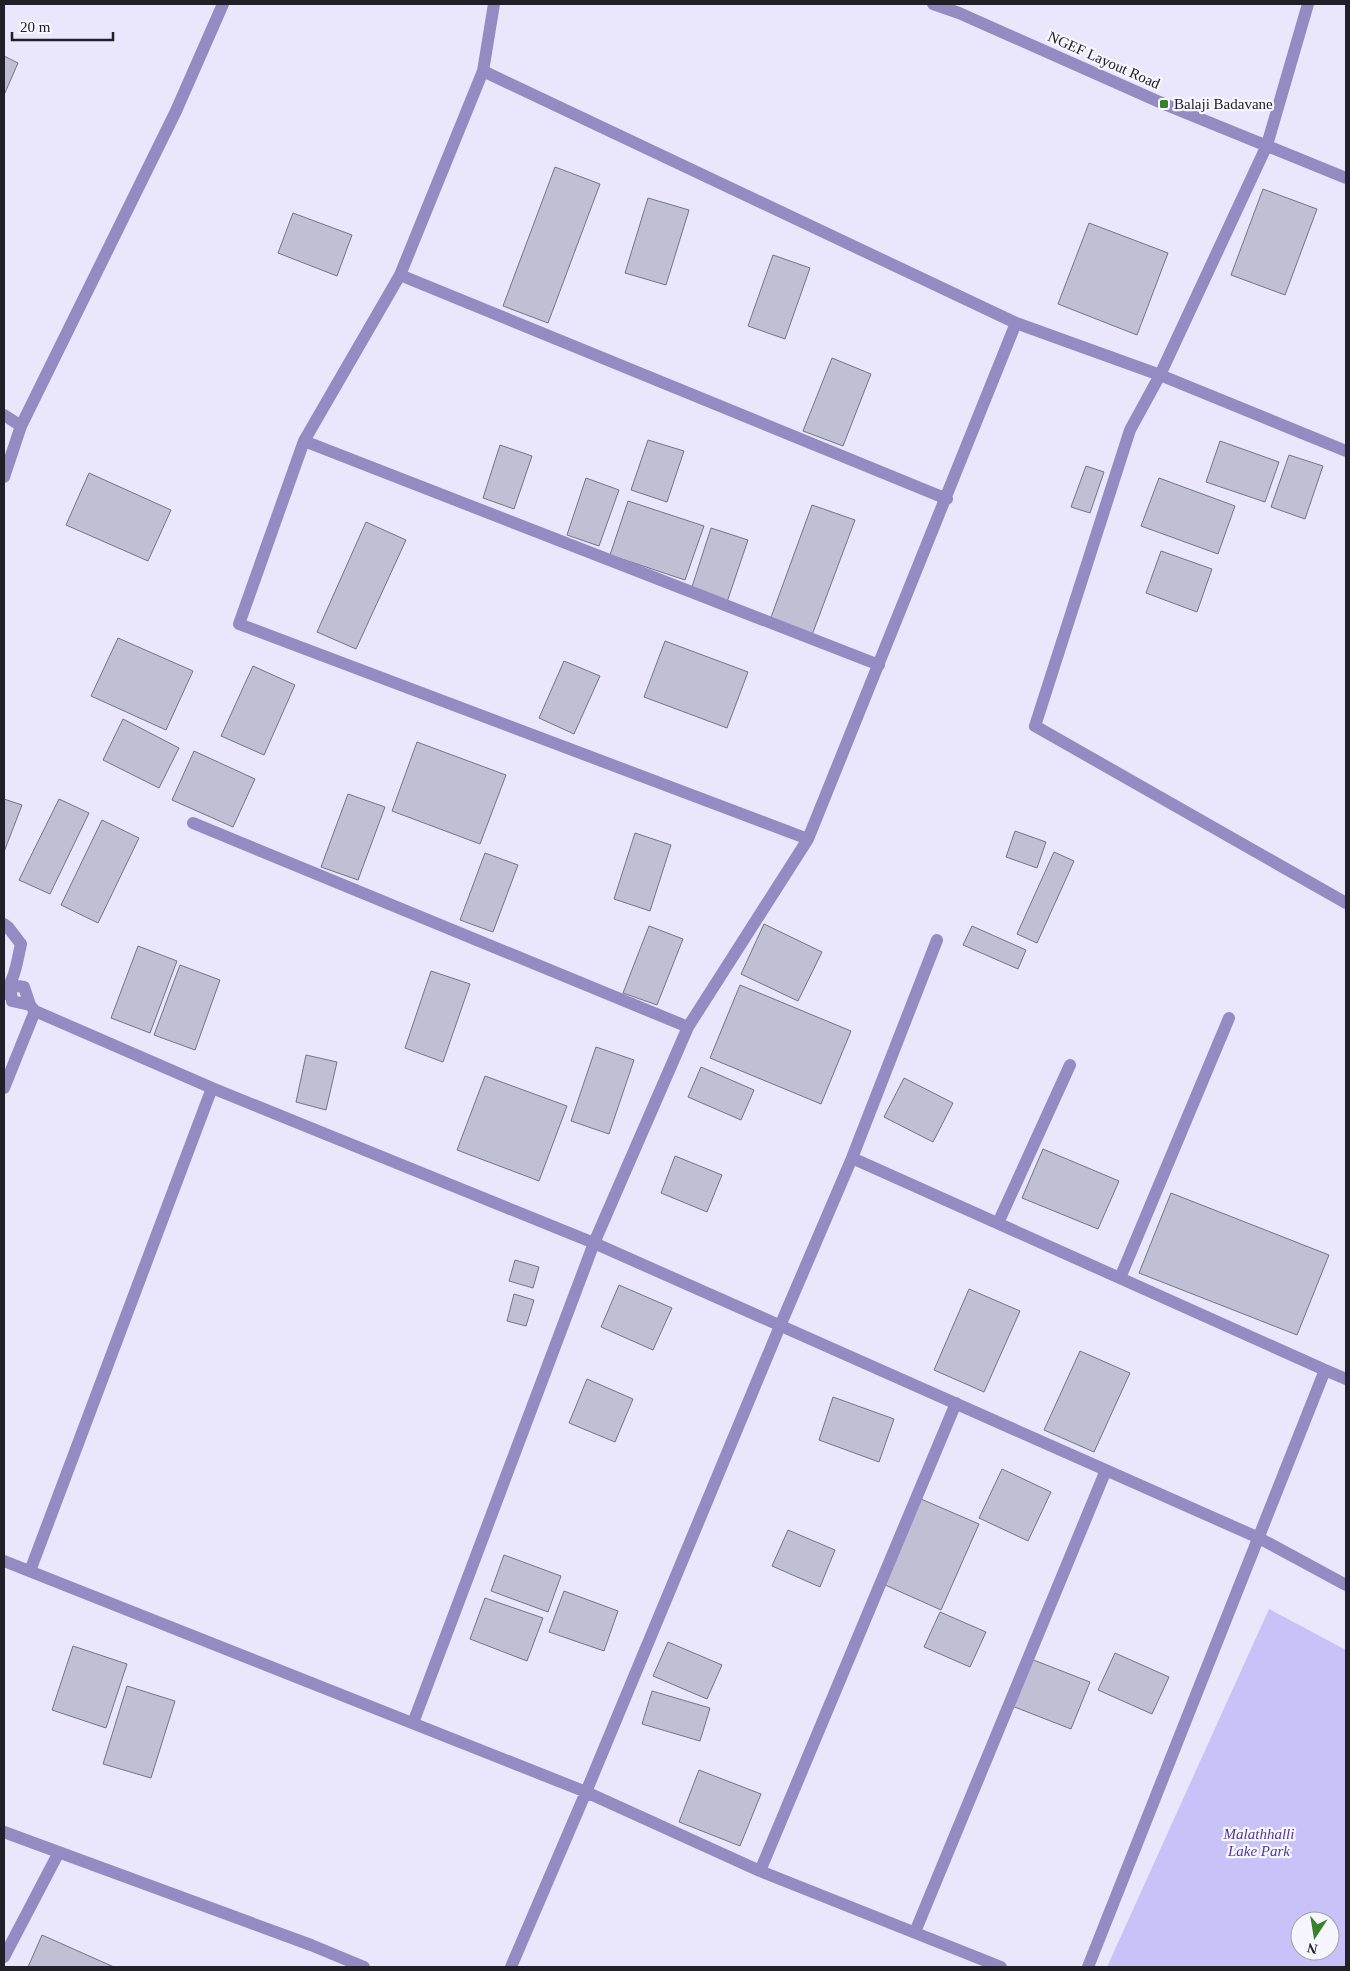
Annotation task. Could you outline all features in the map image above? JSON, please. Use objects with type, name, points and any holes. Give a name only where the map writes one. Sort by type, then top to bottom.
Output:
[{"type":"street","points":[[4,477],[21,426],[176,112],[223,4]]},
{"type":"street","points":[[494,4],[483,71],[400,275],[304,441],[239,624],[808,839]]},
{"type":"street","name":"NGEF Layout Road","points":[[933,4],[959,13],[1164,104],[1346,178]]},
{"type":"street","points":[[1308,4],[1266,146],[1160,375],[1130,430],[1035,726],[1346,903]]},
{"type":"street","points":[[483,71],[1016,323],[1160,375],[1346,451]]},
{"type":"street","points":[[400,275],[947,499]]},
{"type":"street","points":[[413,1723],[594,1243],[688,1027],[808,839],[947,499],[1016,323]]},
{"type":"street","points":[[4,415],[21,426]]},
{"type":"street","points":[[304,441],[879,665]]},
{"type":"street","points":[[193,823],[688,1027]]},
{"type":"street","points":[[4,924],[21,944],[16,970],[7,990]]},
{"type":"street","points":[[511,1967],[852,1158],[937,940]]},
{"type":"street","points":[[7,990],[24,987],[33,1008],[212,1088],[594,1243],[1259,1538],[1346,1585]]},
{"type":"street","points":[[4,1088],[33,1008]]},
{"type":"street","points":[[1120,1278],[1229,1018]]},
{"type":"street","points":[[998,1223],[1070,1065]]},
{"type":"street","points":[[30,1571],[212,1088]]},
{"type":"street","points":[[852,1158],[1346,1379]]},
{"type":"street","points":[[1088,1967],[1325,1370]]},
{"type":"street","points":[[760,1871],[956,1404]]},
{"type":"street","points":[[915,1932],[1106,1470]]},
{"type":"street","points":[[4,1562],[586,1792],[760,1871],[1000,1967]]},
{"type":"street","points":[[4,1832],[312,1945],[364,1967]]},
{"type":"street","points":[[4,1957],[59,1852]]},
{"type":"green space","name":"Malathhalli Lake Park","points":[[1269,1609],[1346,1650],[1346,1967],[1107,1967]]},
{"type":"building","points":[[4,56],[18,63],[4,95]]},
{"type":"building","points":[[555,167],[600,184],[548,323],[503,306]]},
{"type":"building","points":[[1263,189],[1317,209],[1285,295],[1231,275]]},
{"type":"building","points":[[648,198],[689,210],[666,285],[625,273]]},
{"type":"building","points":[[293,213],[352,235],[337,276],[278,253]]},
{"type":"building","points":[[1089,223],[1168,253],[1137,335],[1058,304]]},
{"type":"building","points":[[773,255],[810,268],[785,339],[748,326]]},
{"type":"building","points":[[832,358],[871,374],[843,446],[803,431]]},
{"type":"building","points":[[648,440],[684,451],[667,502],[631,490]]},
{"type":"building","points":[[1220,441],[1279,462],[1265,502],[1206,482]]},
{"type":"building","points":[[500,445],[532,456],[514,509],[483,498]]},
{"type":"building","points":[[1289,455],[1323,466],[1305,519],[1271,507]]},
{"type":"building","points":[[1086,466],[1104,472],[1090,513],[1071,507]]},
{"type":"building","points":[[89,473],[171,510],[148,561],[66,525]]},
{"type":"building","points":[[586,478],[619,490],[599,546],[567,535]]},
{"type":"building","points":[[1159,478],[1235,506],[1218,554],[1141,526]]},
{"type":"building","points":[[628,501],[704,526],[685,580],[610,555]]},
{"type":"building","points":[[812,505],[855,520],[812,635],[770,620]]},
{"type":"building","points":[[366,522],[406,540],[356,649],[317,632]]},
{"type":"building","points":[[711,528],[748,540],[727,602],[691,590]]},
{"type":"building","points":[[1161,551],[1212,569],[1197,612],[1146,593]]},
{"type":"building","points":[[118,638],[193,671],[166,730],[91,696]]},
{"type":"building","points":[[665,641],[748,672],[727,728],[644,697]]},
{"type":"building","points":[[564,661],[600,676],[574,734],[539,718]]},
{"type":"building","points":[[253,666],[295,685],[264,755],[221,736]]},
{"type":"building","points":[[123,719],[179,748],[159,788],[103,760]]},
{"type":"building","points":[[417,742],[506,775],[480,844],[392,811]]},
{"type":"building","points":[[194,751],[255,779],[233,827],[172,800]]},
{"type":"building","points":[[348,794],[385,807],[358,880],[321,867]]},
{"type":"building","points":[[4,799],[22,805],[4,852]]},
{"type":"building","points":[[59,799],[89,813],[50,894],[19,880]]},
{"type":"building","points":[[102,820],[139,838],[98,923],[61,905]]},
{"type":"building","points":[[1015,831],[1046,842],[1037,868],[1006,857]]},
{"type":"building","points":[[635,833],[671,845],[650,911],[614,899]]},
{"type":"building","points":[[1054,852],[1074,861],[1037,943],[1017,934]]},
{"type":"building","points":[[485,853],[518,865],[493,932],[460,920]]},
{"type":"building","points":[[764,924],[822,952],[798,1001],[741,974]]},
{"type":"building","points":[[649,926],[683,939],[657,1005],[623,993]]},
{"type":"building","points":[[972,926],[1026,950],[1018,969],[963,945]]},
{"type":"building","points":[[138,946],[177,961],[150,1033],[111,1018]]},
{"type":"building","points":[[180,965],[220,980],[195,1050],[154,1035]]},
{"type":"building","points":[[431,971],[470,984],[443,1062],[405,1048]]},
{"type":"building","points":[[740,985],[851,1031],[821,1104],[710,1058]]},
{"type":"building","points":[[596,1047],[634,1060],[609,1134],[571,1121]]},
{"type":"building","points":[[306,1055],[337,1062],[326,1110],[296,1102]]},
{"type":"building","points":[[701,1067],[754,1090],[741,1120],[688,1097]]},
{"type":"building","points":[[485,1076],[567,1106],[539,1181],[457,1150]]},
{"type":"building","points":[[904,1078],[953,1103],[933,1142],[884,1117]]},
{"type":"building","points":[[1043,1149],[1119,1181],[1098,1229],[1022,1198]]},
{"type":"building","points":[[675,1156],[722,1175],[707,1212],[661,1193]]},
{"type":"building","points":[[1171,1193],[1329,1255],[1297,1335],[1139,1273]]},
{"type":"building","points":[[515,1260],[539,1267],[533,1288],[509,1281]]},
{"type":"building","points":[[619,1285],[672,1308],[653,1350],[601,1327]]},
{"type":"building","points":[[969,1289],[1020,1311],[984,1392],[934,1370]]},
{"type":"building","points":[[514,1294],[534,1300],[526,1326],[507,1321]]},
{"type":"building","points":[[1080,1351],[1130,1373],[1094,1452],[1044,1430]]},
{"type":"building","points":[[587,1379],[633,1399],[615,1442],[569,1423]]},
{"type":"building","points":[[833,1397],[894,1419],[879,1462],[819,1440]]},
{"type":"building","points":[[1002,1469],[1051,1492],[1028,1541],[979,1518]]},
{"type":"building","points":[[921,1499],[979,1524],[941,1610],[883,1584]]},
{"type":"building","points":[[788,1530],[835,1550],[820,1587],[772,1566]]},
{"type":"building","points":[[504,1555],[561,1576],[548,1612],[491,1591]]},
{"type":"building","points":[[564,1591],[618,1611],[604,1651],[549,1632]]},
{"type":"building","points":[[485,1598],[543,1618],[527,1661],[470,1639]]},
{"type":"building","points":[[940,1612],[986,1632],[970,1667],[924,1647]]},
{"type":"building","points":[[668,1642],[722,1665],[707,1699],[653,1676]]},
{"type":"building","points":[[73,1646],[127,1664],[106,1728],[52,1710]]},
{"type":"building","points":[[1115,1653],[1169,1677],[1152,1714],[1098,1690]]},
{"type":"building","points":[[1031,1659],[1090,1682],[1071,1729],[1012,1706]]},
{"type":"building","points":[[127,1686],[175,1701],[151,1778],[103,1764]]},
{"type":"building","points":[[652,1691],[710,1708],[700,1741],[642,1724]]},
{"type":"building","points":[[699,1770],[761,1794],[740,1846],[679,1822]]},
{"type":"building","points":[[42,1935],[114,1967],[28,1967]]},
{"type":"place","name":"Balaji Badavane","points":[[1164,104]]}]
